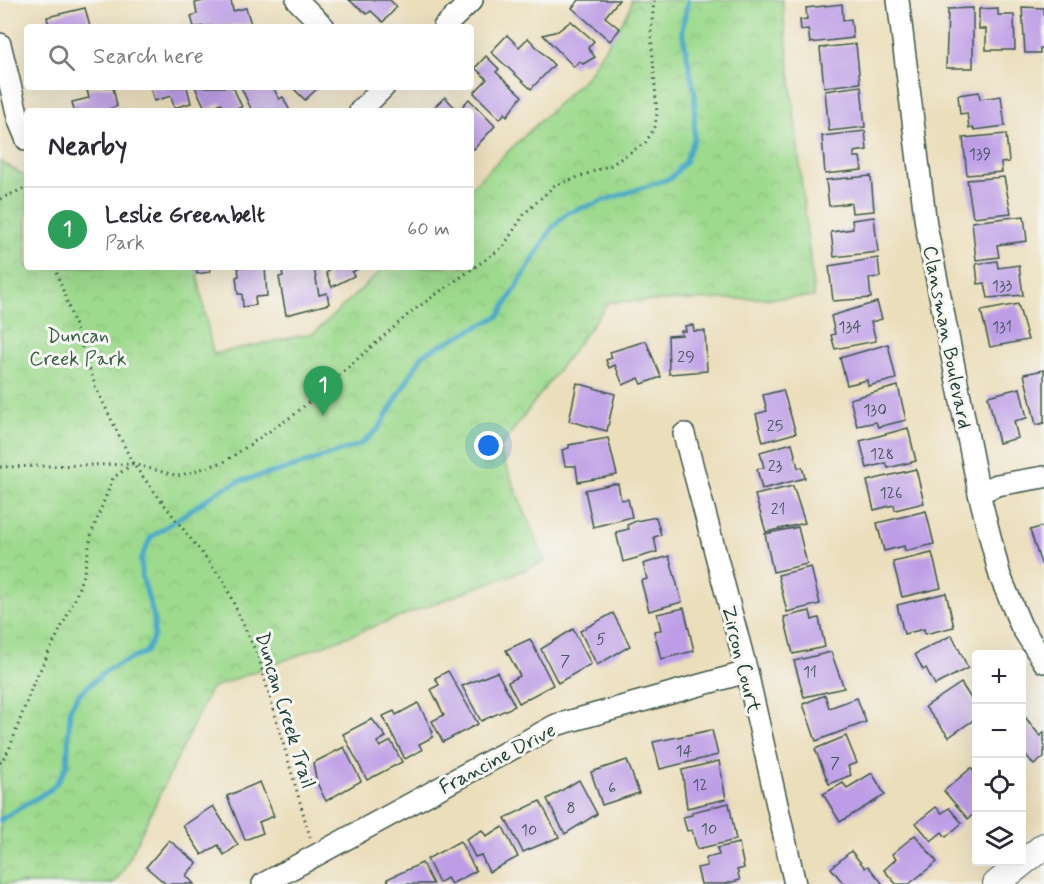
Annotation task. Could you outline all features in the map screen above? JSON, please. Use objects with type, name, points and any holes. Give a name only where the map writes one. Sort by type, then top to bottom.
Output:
[{"type":"street","points":[[297,0],[321,24]]},
{"type":"street","points":[[447,24],[472,0]]},
{"type":"street","name":"Clansman Boulevard","points":[[898,0],[926,225],[979,493],[1000,576],[1022,626],[1044,662]]},
{"type":"street","points":[[0,44],[24,133]]},
{"type":"street","points":[[363,108],[381,90]]},
{"type":"street","name":"Zircon Court","points":[[684,434],[747,672],[795,884]]},
{"type":"street","points":[[979,493],[997,485],[1044,477]]},
{"type":"street","name":"Francine Drive","points":[[263,884],[556,725],[747,672]]},
{"type":"street","points":[[996,884],[1044,846]]},
{"type":"path","points":[[474,268],[502,248],[525,213],[554,186],[611,165],[646,142],[655,127],[657,113],[651,33],[654,0]]},
{"type":"path","points":[[0,199],[24,188]]},
{"type":"path","name":"Duncan Creek Trail","points":[[56,270],[96,388],[133,464],[224,582],[259,659],[315,855]]},
{"type":"path","points":[[0,468],[133,464],[178,476],[224,462],[295,414],[411,312],[471,270]]},
{"type":"path","points":[[0,763],[9,750],[33,684],[74,602],[84,572],[92,532],[113,478],[133,464]]},
{"type":"green space","name":"Duncan Creek Park","points":[[631,0],[782,0],[814,297],[609,302],[499,449],[545,562],[211,688],[123,871],[113,884],[0,884],[0,161],[24,175],[24,270],[197,270],[213,354],[314,333],[382,270],[474,270],[474,184],[587,76],[630,9]]},
{"type":"building","points":[[208,0],[231,0],[233,11],[246,8],[251,24],[193,24],[191,16],[197,14],[195,3]]},
{"type":"building","points":[[349,0],[390,0],[397,7],[383,22],[371,11],[367,14]]},
{"type":"building","points":[[579,0],[619,0],[605,17],[620,29],[610,41],[572,8]]},
{"type":"building","points":[[842,4],[843,20],[851,19],[853,38],[810,43],[808,29],[801,30],[800,20],[807,19],[806,8]]},
{"type":"building","points":[[1022,7],[1044,8],[1044,48],[1040,48],[1040,53],[1025,53]]},
{"type":"building","points":[[85,8],[89,24],[48,24],[47,17]]},
{"type":"building","points":[[973,8],[973,68],[946,68],[948,9]]},
{"type":"building","points":[[998,8],[998,15],[1014,15],[1015,50],[986,50],[986,29],[979,29],[979,9]]},
{"type":"building","points":[[571,21],[594,41],[588,48],[595,57],[583,64],[579,61],[574,67],[543,35],[558,31]]},
{"type":"building","points":[[507,35],[519,47],[528,38],[554,65],[531,89],[491,52]]},
{"type":"building","points":[[856,44],[860,83],[824,87],[820,48]]},
{"type":"building","points":[[486,56],[499,69],[496,72],[522,96],[507,116],[505,113],[500,119],[474,93],[487,79],[475,68]]},
{"type":"building","points":[[861,86],[865,127],[829,131],[825,91]]},
{"type":"building","points":[[87,90],[114,90],[117,106],[73,108],[72,102],[89,98]]},
{"type":"building","points":[[151,90],[188,90],[191,103],[174,108],[171,96],[154,101]]},
{"type":"building","points":[[196,90],[234,90],[242,107],[224,108],[221,103],[205,108]]},
{"type":"building","points":[[242,90],[274,90],[279,99],[283,97],[288,108],[251,108]]},
{"type":"building","points":[[295,90],[316,90],[305,100]]},
{"type":"building","points":[[979,92],[980,99],[1001,96],[1005,126],[974,130],[974,128],[969,128],[967,113],[960,114],[958,95]]},
{"type":"building","points":[[445,97],[455,108],[433,108]]},
{"type":"building","points":[[469,99],[495,126],[474,149],[474,108],[461,108]]},
{"type":"building","points":[[865,131],[867,150],[854,152],[854,157],[860,157],[862,170],[825,174],[822,136]]},
{"type":"building","points":[[1006,134],[1009,162],[1001,163],[1002,172],[967,175],[963,138]]},
{"type":"building","points":[[871,176],[874,211],[852,213],[851,203],[829,206],[826,180]]},
{"type":"building","points":[[1004,177],[1011,213],[973,217],[967,180]]},
{"type":"building","points":[[1024,216],[1027,241],[997,245],[999,257],[976,260],[972,222]]},
{"type":"building","points":[[874,217],[878,252],[834,257],[831,232],[853,229],[852,220]]},
{"type":"building","points":[[878,258],[880,277],[869,278],[871,298],[833,301],[829,266]]},
{"type":"building","points":[[997,261],[998,268],[1019,265],[1023,295],[988,298],[985,283],[978,284],[976,264]]},
{"type":"building","points":[[196,270],[210,270],[210,272],[197,274]]},
{"type":"building","points":[[238,270],[265,270],[267,296],[255,297],[256,305],[243,307],[242,294],[238,294],[236,277],[239,276]]},
{"type":"building","points":[[282,270],[314,270],[319,295],[327,293],[329,304],[286,315],[279,277],[283,276]]},
{"type":"building","points":[[356,270],[352,272],[354,276],[332,287],[326,273]]},
{"type":"building","points":[[877,302],[882,319],[871,322],[876,341],[835,349],[831,335],[835,334],[831,316]]},
{"type":"building","points":[[1018,304],[1028,340],[990,347],[981,311]]},
{"type":"building","points":[[693,325],[694,331],[705,331],[707,371],[669,374],[668,336],[682,335],[681,331],[686,331],[685,326]]},
{"type":"building","points":[[646,341],[661,377],[642,384],[639,378],[623,385],[615,365],[609,368],[606,360],[612,358],[610,352]]},
{"type":"building","points":[[888,344],[896,379],[868,386],[867,380],[847,385],[840,358]]},
{"type":"building","points":[[1044,370],[1044,423],[1036,425],[1024,374]]},
{"type":"building","points":[[577,383],[615,394],[607,431],[569,421]]},
{"type":"building","points":[[898,386],[906,420],[878,427],[876,422],[857,426],[850,399]]},
{"type":"building","points":[[1020,388],[1027,418],[1014,421],[1018,438],[999,443],[988,396]]},
{"type":"building","points":[[783,390],[796,433],[763,442],[756,414],[767,411],[763,395]]},
{"type":"building","points":[[908,428],[916,461],[888,468],[886,463],[867,468],[860,441]]},
{"type":"building","points":[[608,438],[617,475],[578,482],[576,466],[565,466],[562,450],[569,448],[569,445]]},
{"type":"building","points":[[792,443],[798,468],[802,467],[805,478],[762,489],[757,469],[764,468],[760,452]]},
{"type":"building","points":[[916,469],[924,503],[895,510],[894,505],[874,510],[867,481]]},
{"type":"building","points":[[618,484],[621,500],[628,499],[632,517],[593,527],[585,490]]},
{"type":"building","points":[[793,486],[805,523],[766,532],[755,495]]},
{"type":"building","points":[[926,511],[934,544],[905,551],[904,546],[884,551],[877,523]]},
{"type":"building","points":[[656,517],[661,535],[654,537],[657,552],[623,562],[616,532],[629,529],[627,525],[636,521]]},
{"type":"building","points":[[1044,526],[1044,563],[1041,564],[1030,530]]},
{"type":"building","points":[[798,527],[807,564],[773,572],[765,534]]},
{"type":"building","points":[[932,553],[941,588],[902,597],[893,562]]},
{"type":"building","points":[[669,556],[682,602],[649,611],[641,581],[647,579],[643,564]]},
{"type":"building","points":[[811,567],[820,604],[787,612],[778,575]]},
{"type":"building","points":[[946,593],[954,627],[925,634],[924,629],[904,634],[897,605]]},
{"type":"building","points":[[684,608],[694,651],[661,659],[654,631],[661,630],[657,614]]},
{"type":"building","points":[[810,611],[812,620],[819,618],[825,647],[793,654],[784,617]]},
{"type":"building","points":[[613,613],[630,646],[597,665],[580,631]]},
{"type":"building","points":[[573,629],[591,664],[558,683],[541,649]]},
{"type":"building","points":[[952,635],[968,668],[935,685],[926,668],[923,670],[915,654]]},
{"type":"building","points":[[530,639],[553,685],[519,703],[508,682],[520,676],[506,650]]},
{"type":"building","points":[[831,652],[844,688],[804,697],[794,661]]},
{"type":"building","points":[[448,671],[478,724],[443,742],[432,721],[444,715],[431,689],[439,685],[435,678]]},
{"type":"building","points":[[497,672],[515,706],[481,721],[462,686]]},
{"type":"building","points":[[961,683],[972,700],[972,721],[949,737],[925,707]]},
{"type":"building","points":[[825,695],[829,708],[857,698],[866,722],[816,741],[803,704]]},
{"type":"building","points":[[418,703],[433,732],[431,733],[433,737],[419,744],[422,750],[405,759],[383,716],[394,711],[396,715]]},
{"type":"building","points":[[1026,718],[1040,736],[1044,732],[1044,757],[1034,765],[1026,755]]},
{"type":"building","points":[[372,719],[386,737],[377,742],[380,747],[391,741],[402,762],[367,780],[343,734]]},
{"type":"building","points":[[712,730],[718,755],[660,769],[653,742]]},
{"type":"building","points":[[846,736],[857,763],[848,766],[851,775],[829,784],[815,749]]},
{"type":"building","points":[[344,747],[361,781],[326,801],[317,783],[313,763]]},
{"type":"building","points":[[627,760],[639,793],[602,805],[591,772]]},
{"type":"building","points":[[719,761],[726,799],[687,808],[682,770]]},
{"type":"building","points":[[971,768],[972,816],[968,819],[944,791]]},
{"type":"building","points":[[872,773],[885,795],[840,822],[823,794],[843,783],[847,788]]},
{"type":"building","points":[[579,780],[597,814],[565,834],[547,799]]},
{"type":"building","points":[[260,782],[274,816],[259,822],[263,833],[245,840],[227,796]]},
{"type":"building","points":[[540,801],[559,837],[523,852],[505,818]]},
{"type":"building","points":[[729,803],[736,840],[697,849],[692,830],[687,831],[683,817],[692,815],[692,812]]},
{"type":"building","points":[[213,806],[238,845],[224,855],[218,845],[202,855],[183,826]]},
{"type":"building","points":[[936,807],[942,813],[949,808],[962,823],[946,837],[942,832],[931,841],[916,823]]},
{"type":"building","points":[[503,827],[518,857],[489,872],[481,855],[475,857],[466,839],[482,830],[486,836]]},
{"type":"building","points":[[915,835],[937,862],[909,884],[896,884],[884,870],[896,859],[892,854]]},
{"type":"building","points":[[169,840],[197,863],[186,875],[194,884],[166,884],[146,867]]},
{"type":"building","points":[[460,841],[476,871],[451,884],[447,878],[439,883],[427,859]]},
{"type":"building","points":[[739,843],[744,868],[737,870],[740,880],[725,884],[701,884],[697,868],[707,866],[706,858],[719,855],[717,848]]},
{"type":"building","points":[[851,851],[883,884],[844,884],[831,868]]},
{"type":"building","points":[[422,863],[433,884],[390,884],[387,879]]},
{"type":"waterway","points":[[0,820],[50,790],[59,780],[67,765],[70,709],[79,694],[108,669],[146,652],[154,636],[154,618],[142,576],[141,559],[151,537],[220,490],[240,481],[294,467],[361,444],[379,428],[423,354],[499,316],[552,228],[567,213],[671,178],[685,162],[694,139],[695,95],[682,30],[688,0]]},
{"type":"place","name":"Leslie Greenbelt","points":[[323,416]]}]
